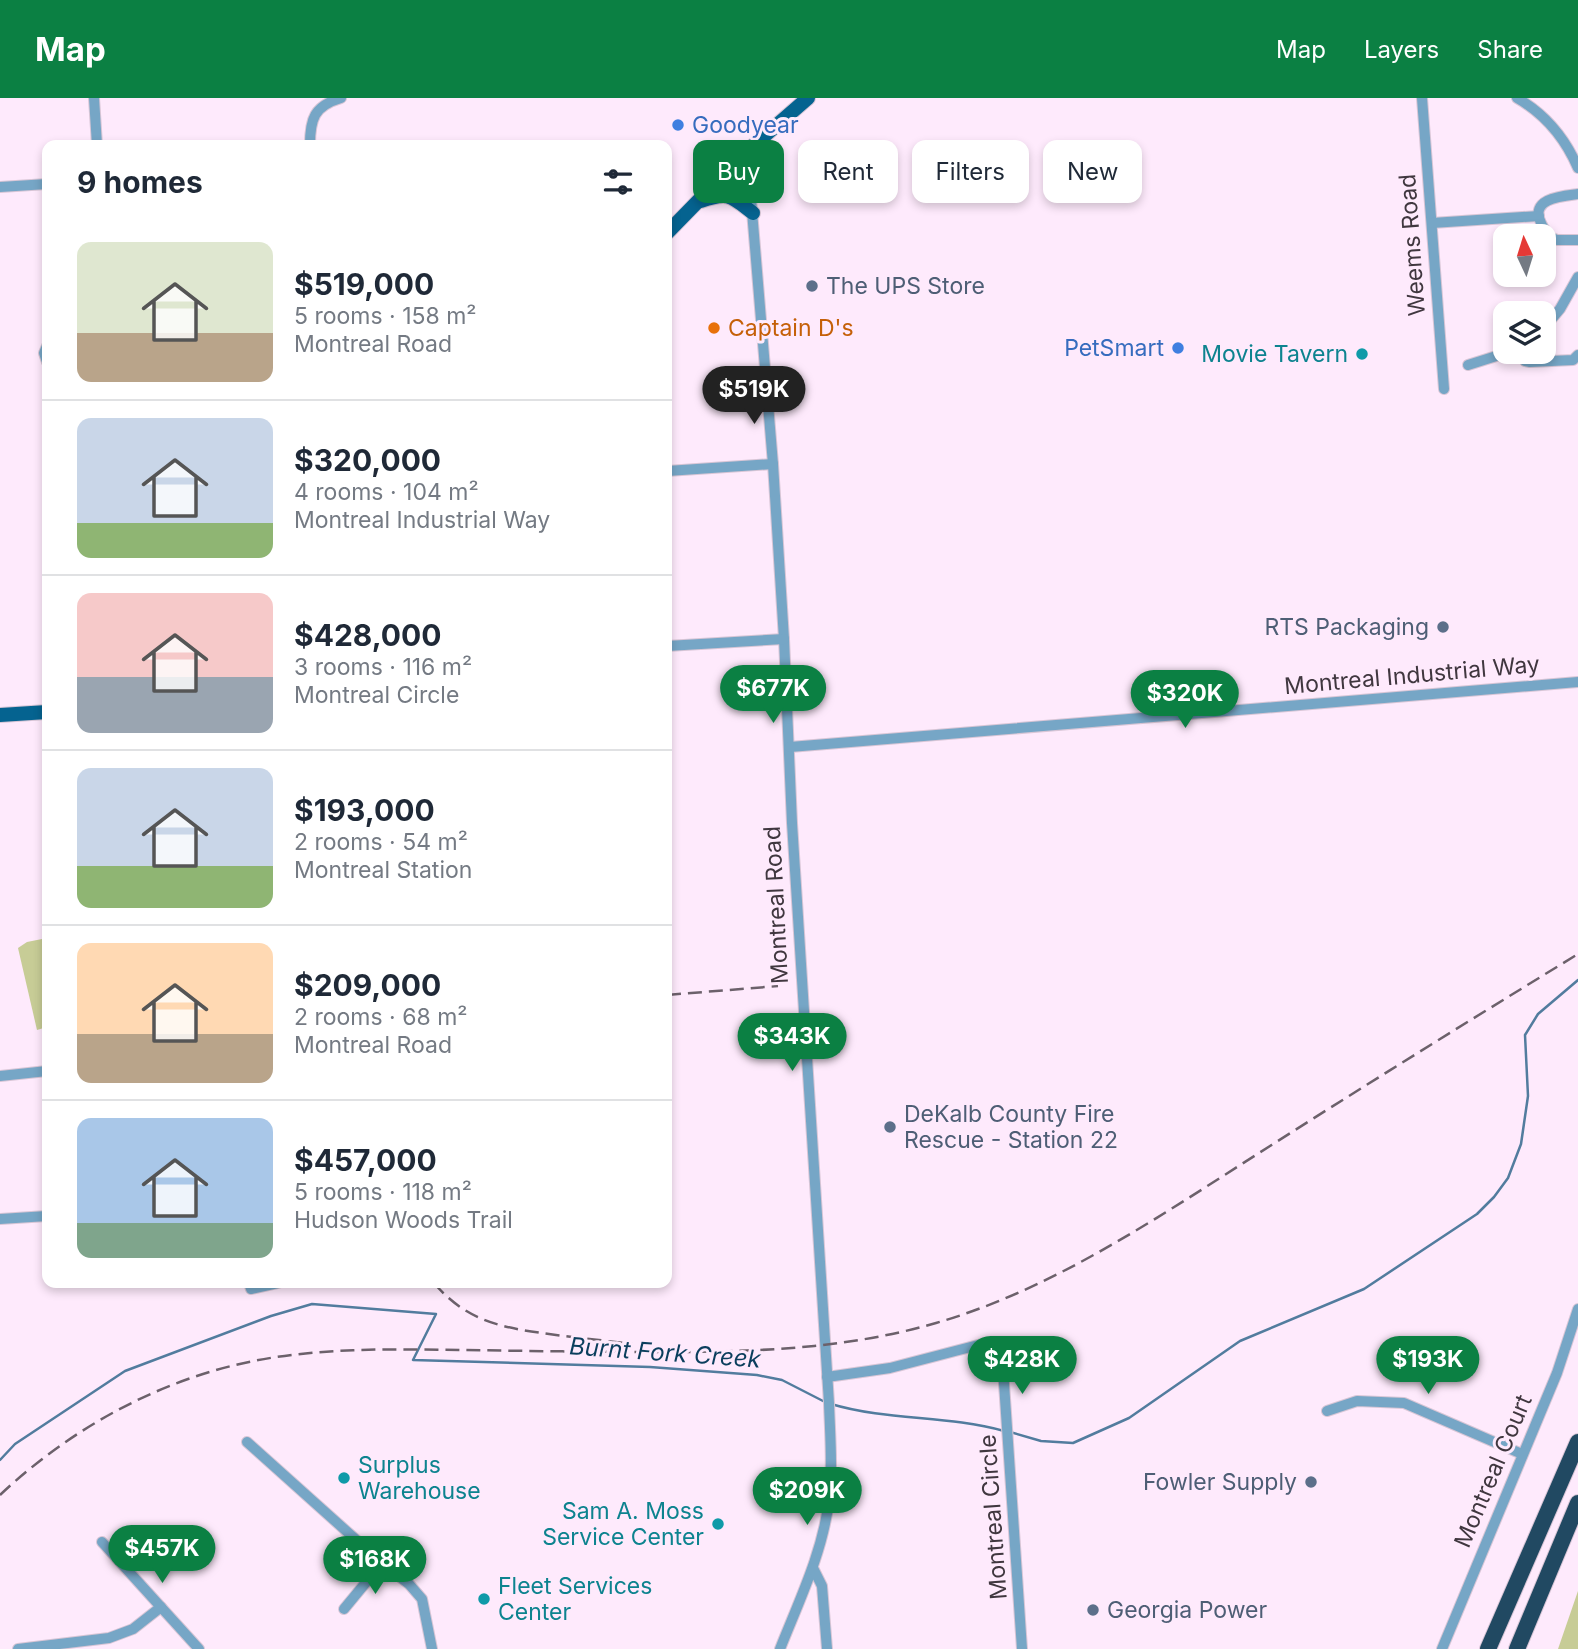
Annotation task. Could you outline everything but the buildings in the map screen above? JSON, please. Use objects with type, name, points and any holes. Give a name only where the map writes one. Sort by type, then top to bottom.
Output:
[{"type":"highway","points":[[1488,1649],[1578,1442]]},
{"type":"highway","points":[[1517,1649],[1578,1503]]},
{"type":"main road","points":[[759,140],[808,98]]},
{"type":"main road","points":[[672,228],[696,203]]},
{"type":"main road","points":[[740,203],[753,213]]},
{"type":"main road","points":[[0,715],[42,712]]},
{"type":"street","points":[[94,98],[97,140]]},
{"type":"street","points":[[310,140],[310,123],[313,116],[321,107],[341,98]]},
{"type":"street","name":"Weems Road","points":[[1422,98],[1444,389]]},
{"type":"street","points":[[1517,98],[1536,111],[1555,130],[1578,168]]},
{"type":"street","points":[[0,187],[42,184]]},
{"type":"street","points":[[1542,224],[1539,216],[1541,207],[1547,200],[1578,194]]},
{"type":"street","name":"Montreal Road","points":[[752,203],[773,464],[792,823],[829,1400],[829,1500],[813,1568],[780,1649]]},
{"type":"street","points":[[1432,223],[1539,216]]},
{"type":"street","points":[[1556,233],[1578,232]]},
{"type":"street","points":[[1556,240],[1578,240]]},
{"type":"street","points":[[1556,315],[1573,297],[1578,277]]},
{"type":"street","points":[[1556,360],[1573,359],[1578,355]]},
{"type":"street","points":[[1468,365],[1493,357]]},
{"type":"street","points":[[672,471],[773,464]]},
{"type":"street","points":[[672,646],[784,639]]},
{"type":"street","name":"Montreal Industrial Way","points":[[790,747],[1578,682]]},
{"type":"street","points":[[0,1076],[42,1072]]},
{"type":"street","points":[[0,1219],[42,1216]]},
{"type":"street","name":"Montreal Court","points":[[1442,1649],[1557,1373],[1578,1309]]},
{"type":"street","name":"Montreal Circle","points":[[827,1377],[890,1368],[982,1344],[994,1346],[1002,1354],[1023,1649]]},
{"type":"street","points":[[1327,1411],[1357,1401],[1404,1404],[1522,1454]]},
{"type":"street","points":[[247,1442],[409,1584],[422,1599],[432,1649]]},
{"type":"street","points":[[102,1542],[199,1649]]},
{"type":"street","points":[[344,1609],[382,1563]]},
{"type":"street","points":[[813,1568],[822,1586],[827,1649]]},
{"type":"street","points":[[18,1649],[109,1638],[133,1629],[161,1607]]},
{"type":"green space","points":[[42,939],[42,1028],[37,1030],[18,948],[27,942]]},
{"type":"green space","points":[[1578,1591],[1578,1649],[1558,1649]]},
{"type":"waterway","name":"Burnt Fork Creek","points":[[1010,1432],[1041,1441],[1073,1443],[1129,1418],[1240,1341],[1364,1289],[1477,1214],[1508,1178],[1521,1144],[1528,1096],[1525,1035],[1538,1014],[1578,980]]},
{"type":"waterway","name":"Burnt Fork Creek","points":[[0,1460],[15,1444],[125,1371],[271,1316],[312,1304],[436,1314],[413,1360],[650,1367],[757,1375],[782,1380],[825,1402]]},
{"type":"waterway","name":"Burnt Fork Creek","points":[[831,1404],[874,1413],[961,1422],[1004,1431]]},
{"type":"railway","points":[[0,1495],[51,1452],[137,1400],[199,1375],[260,1360],[318,1352],[376,1350],[766,1350],[834,1344],[902,1332],[981,1308],[1067,1269],[1150,1222],[1578,954]]},
{"type":"railway","points":[[672,995],[778,986]]},
{"type":"railway","points":[[439,1288],[461,1307],[489,1322],[538,1332],[632,1344]]},
{"type":"place","name":"Goodyear","points":[[678,125]]},
{"type":"place","name":"The UPS Store","points":[[812,286]]},
{"type":"place","name":"Captain D's","points":[[714,328]]},
{"type":"place","name":"PetSmart","points":[[1178,348]]},
{"type":"place","name":"Movie Tavern","points":[[1362,354]]},
{"type":"place","name":"RTS Packaging","points":[[1443,627]]},
{"type":"place","name":"DeKalb County Fire Rescue - Station 22","points":[[890,1127]]},
{"type":"place","name":"Surplus Warehouse","points":[[344,1478]]},
{"type":"place","name":"Fowler Supply","points":[[1311,1482]]},
{"type":"place","name":"Sam A. Moss Service Center","points":[[718,1524]]},
{"type":"place","name":"Fleet Services Center","points":[[484,1599]]},
{"type":"place","name":"Georgia Power","points":[[1093,1610]]}]
